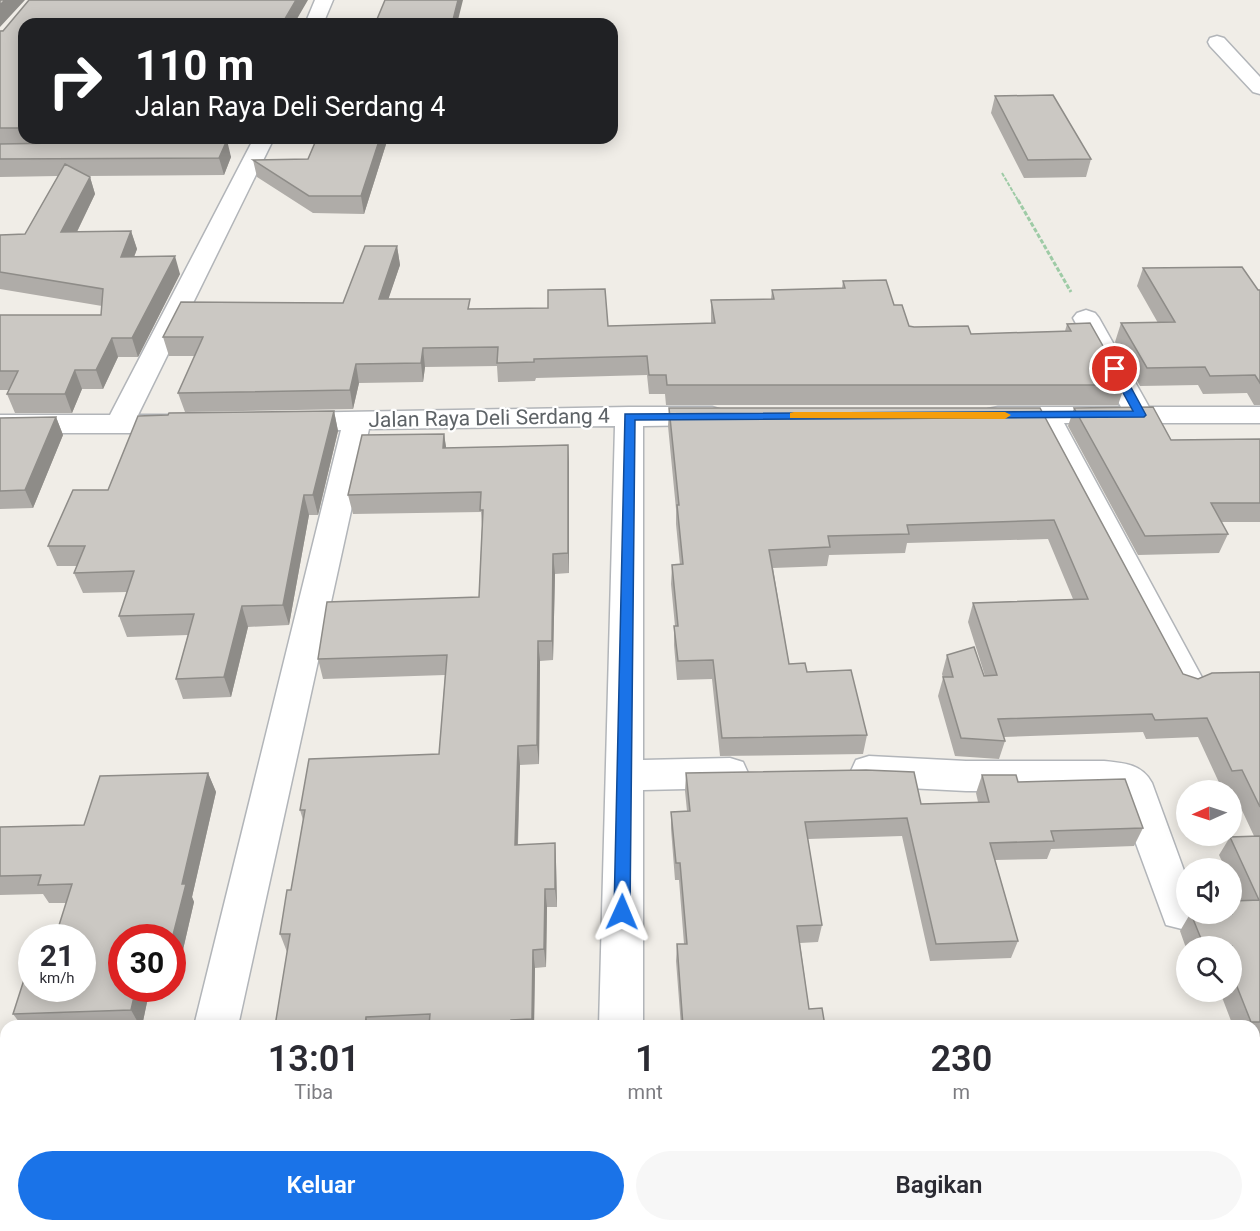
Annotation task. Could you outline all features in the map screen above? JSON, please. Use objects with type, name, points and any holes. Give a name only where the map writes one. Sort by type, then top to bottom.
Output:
[{"type":"street","points":[[316,18],[324,0]]},
{"type":"street","points":[[1217,42],[1260,88]]},
{"type":"street","points":[[132,424],[136,394],[254,145]]},
{"type":"street","points":[[1086,318],[1140,415]]},
{"type":"street","points":[[974,415],[1140,415],[1258,420]]},
{"type":"street","points":[[1045,415],[1188,683]]},
{"type":"street","points":[[621,1020],[629,416]]},
{"type":"street","name":"Jalan Raya Deli Serdang 4","points":[[265,422],[736,416]]},
{"type":"street","points":[[217,1020],[357,420]]},
{"type":"street","points":[[0,424],[208,423]]},
{"type":"street","points":[[838,771],[966,776],[1124,778],[1133,783],[1176,901]]},
{"type":"street","points":[[624,775],[767,773]]},
{"type":"path","points":[[1002,173],[1086,318]]},
{"type":"building","points":[[29,0],[296,0],[286,18],[18,18],[18,128],[0,128],[0,31],[3,31]]},
{"type":"building","points":[[385,0],[458,0],[454,18],[378,18]]},
{"type":"building","points":[[1053,95],[1091,159],[1028,160],[995,96]]},
{"type":"building","points":[[0,144],[225,144],[219,158],[0,159]]},
{"type":"building","points":[[314,144],[378,144],[361,196],[309,196],[253,160],[308,159]]},
{"type":"building","points":[[65,164],[90,177],[61,232],[131,231],[121,257],[175,256],[132,338],[112,338],[96,370],[75,370],[65,394],[7,394],[18,371],[0,371],[0,315],[101,315],[103,289],[0,272],[0,235],[25,234]]},
{"type":"building","points":[[365,246],[397,246],[379,299],[470,299],[468,309],[548,308],[548,290],[605,289],[608,326],[715,323],[711,300],[774,299],[772,290],[845,288],[843,281],[886,280],[894,305],[902,305],[909,326],[968,326],[971,334],[1071,331],[1067,324],[1090,323],[1125,385],[667,385],[666,375],[649,375],[647,356],[534,359],[534,362],[497,363],[498,347],[423,348],[421,363],[356,364],[350,390],[178,393],[203,337],[163,337],[181,302],[343,303]]},
{"type":"building","points":[[1242,267],[1260,290],[1260,383],[1255,375],[1210,376],[1205,367],[1147,368],[1121,323],[1175,322],[1143,268]]},
{"type":"building","points":[[1153,407],[1171,440],[1260,439],[1260,503],[1211,503],[1228,534],[1145,536],[1074,408]]},
{"type":"building","points":[[669,408],[1040,408],[1183,674],[1198,679],[1212,673],[1260,672],[1260,807],[1242,770],[1232,771],[1207,718],[1155,720],[1152,714],[998,719],[1005,741],[961,738],[943,677],[953,677],[947,655],[974,647],[984,676],[997,675],[973,603],[1088,599],[1054,520],[907,525],[909,534],[828,536],[830,547],[769,550],[789,664],[805,663],[807,672],[851,670],[867,735],[722,738],[713,660],[678,661],[674,626],[678,626],[672,565],[683,564]]},
{"type":"building","points":[[334,411],[313,495],[304,495],[283,605],[242,606],[224,677],[176,679],[194,614],[119,616],[134,571],[74,573],[85,546],[48,546],[73,490],[108,490],[138,416],[168,415],[169,413]]},
{"type":"building","points":[[56,417],[25,490],[0,491],[0,418]]},
{"type":"building","points":[[444,434],[443,448],[568,445],[568,553],[553,554],[552,641],[538,641],[537,745],[518,746],[515,845],[555,843],[555,889],[545,889],[544,949],[533,950],[532,1019],[430,1020],[430,1014],[366,1017],[366,1020],[276,1020],[290,934],[280,934],[287,890],[291,890],[305,810],[300,810],[309,759],[439,754],[447,655],[318,659],[327,602],[479,597],[483,510],[480,510],[481,492],[348,495],[362,435]]},
{"type":"building","points":[[866,770],[914,772],[921,804],[989,802],[982,775],[1016,775],[1018,782],[1125,779],[1143,828],[1051,831],[1054,841],[990,843],[1018,941],[936,944],[907,818],[805,822],[822,925],[797,926],[809,1009],[822,1008],[824,1020],[683,1020],[677,944],[687,944],[680,863],[676,863],[671,812],[690,811],[686,773]]},
{"type":"building","points":[[208,773],[182,884],[186,884],[176,924],[108,924],[108,1002],[133,1002],[131,1010],[13,1014],[18,998],[18,1002],[96,1002],[96,924],[59,924],[72,884],[38,885],[41,875],[0,876],[0,827],[84,825],[100,776]]},
{"type":"building","points":[[1260,836],[1260,1020],[1250,1020],[1242,999],[1242,936],[1200,936],[1195,924],[1242,924],[1242,901],[1259,900],[1242,863],[1242,858],[1240,858],[1234,846],[1242,846],[1242,837]]},
{"type":"slow traffic","points":[[794,416],[1005,415]]},
{"type":"route","points":[[622,912],[629,416],[1140,415],[1115,369]]}]
